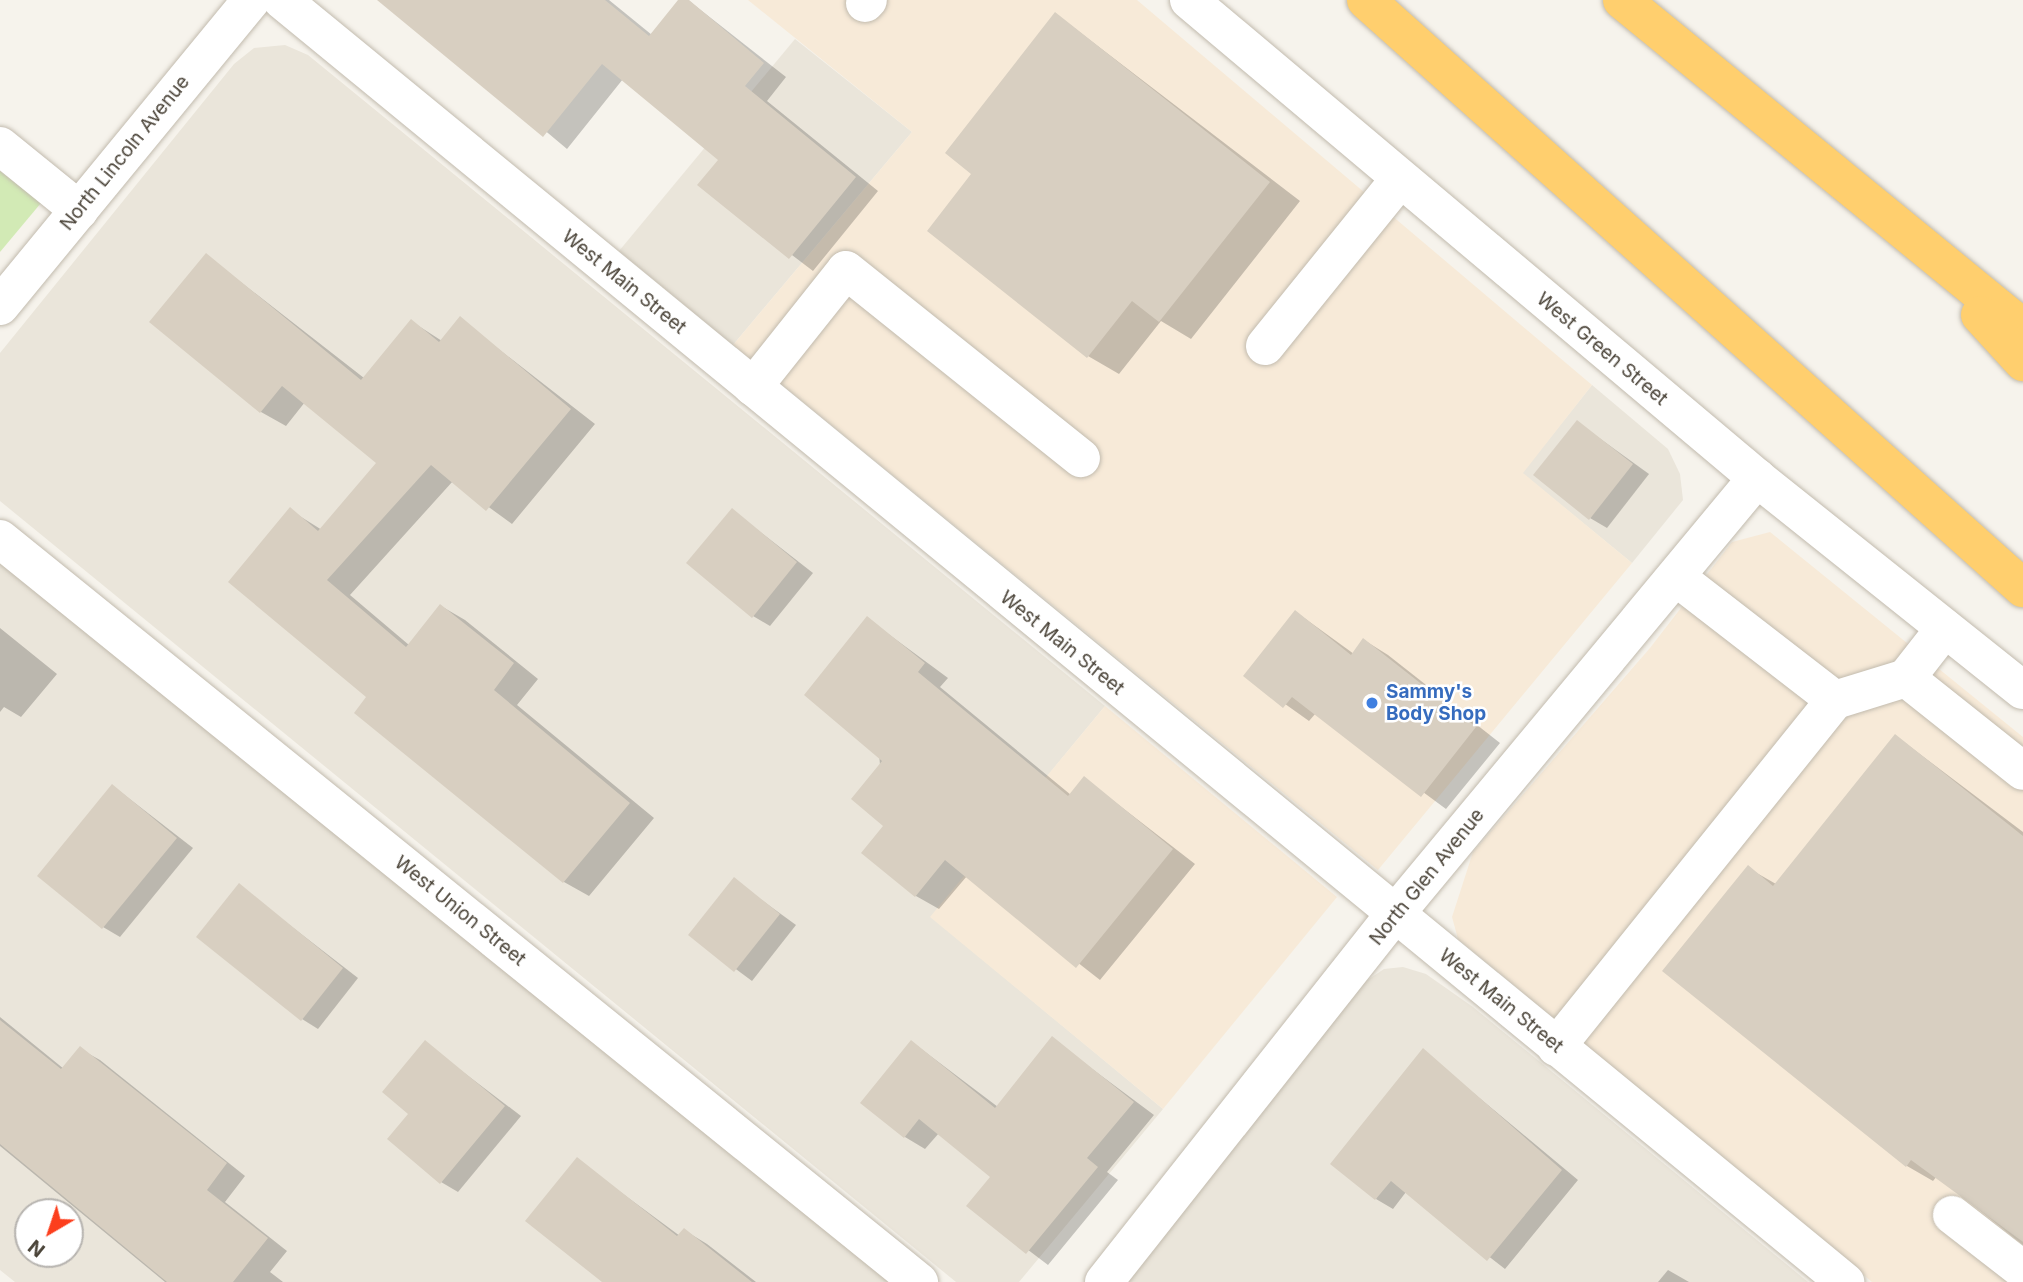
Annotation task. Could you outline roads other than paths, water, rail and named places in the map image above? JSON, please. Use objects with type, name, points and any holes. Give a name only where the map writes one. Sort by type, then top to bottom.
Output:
[{"type":"highway","points":[[1366,0],[2023,588]]},
{"type":"highway","points":[[1622,0],[2023,328]]},
{"type":"highway","points":[[1909,235],[2023,362]]},
{"type":"street","name":"North Lincoln Avenue","points":[[0,306],[251,0]]},
{"type":"street","name":"West Main Street","points":[[282,0],[1844,1282]]},
{"type":"street","name":"West Green Street","points":[[1189,0],[1399,180],[1757,478],[2023,690]]},
{"type":"street","points":[[0,146],[79,210]]},
{"type":"street","points":[[1265,345],[1399,180]]},
{"type":"street","points":[[752,387],[846,270],[1081,458]]},
{"type":"street","name":"North Glen Avenue","points":[[1104,1282],[1395,914],[1757,478]]},
{"type":"street","name":"West Union Street","points":[[0,539],[919,1282]]},
{"type":"street","points":[[1676,577],[1835,700]]},
{"type":"street","points":[[1556,1047],[1835,700],[1906,678],[1945,628]]},
{"type":"street","points":[[1906,678],[2023,771]]},
{"type":"street","points":[[1952,1214],[2023,1270]]},
{"type":"place","name":"Sammy's Body Shop","points":[[1372,703]]}]
